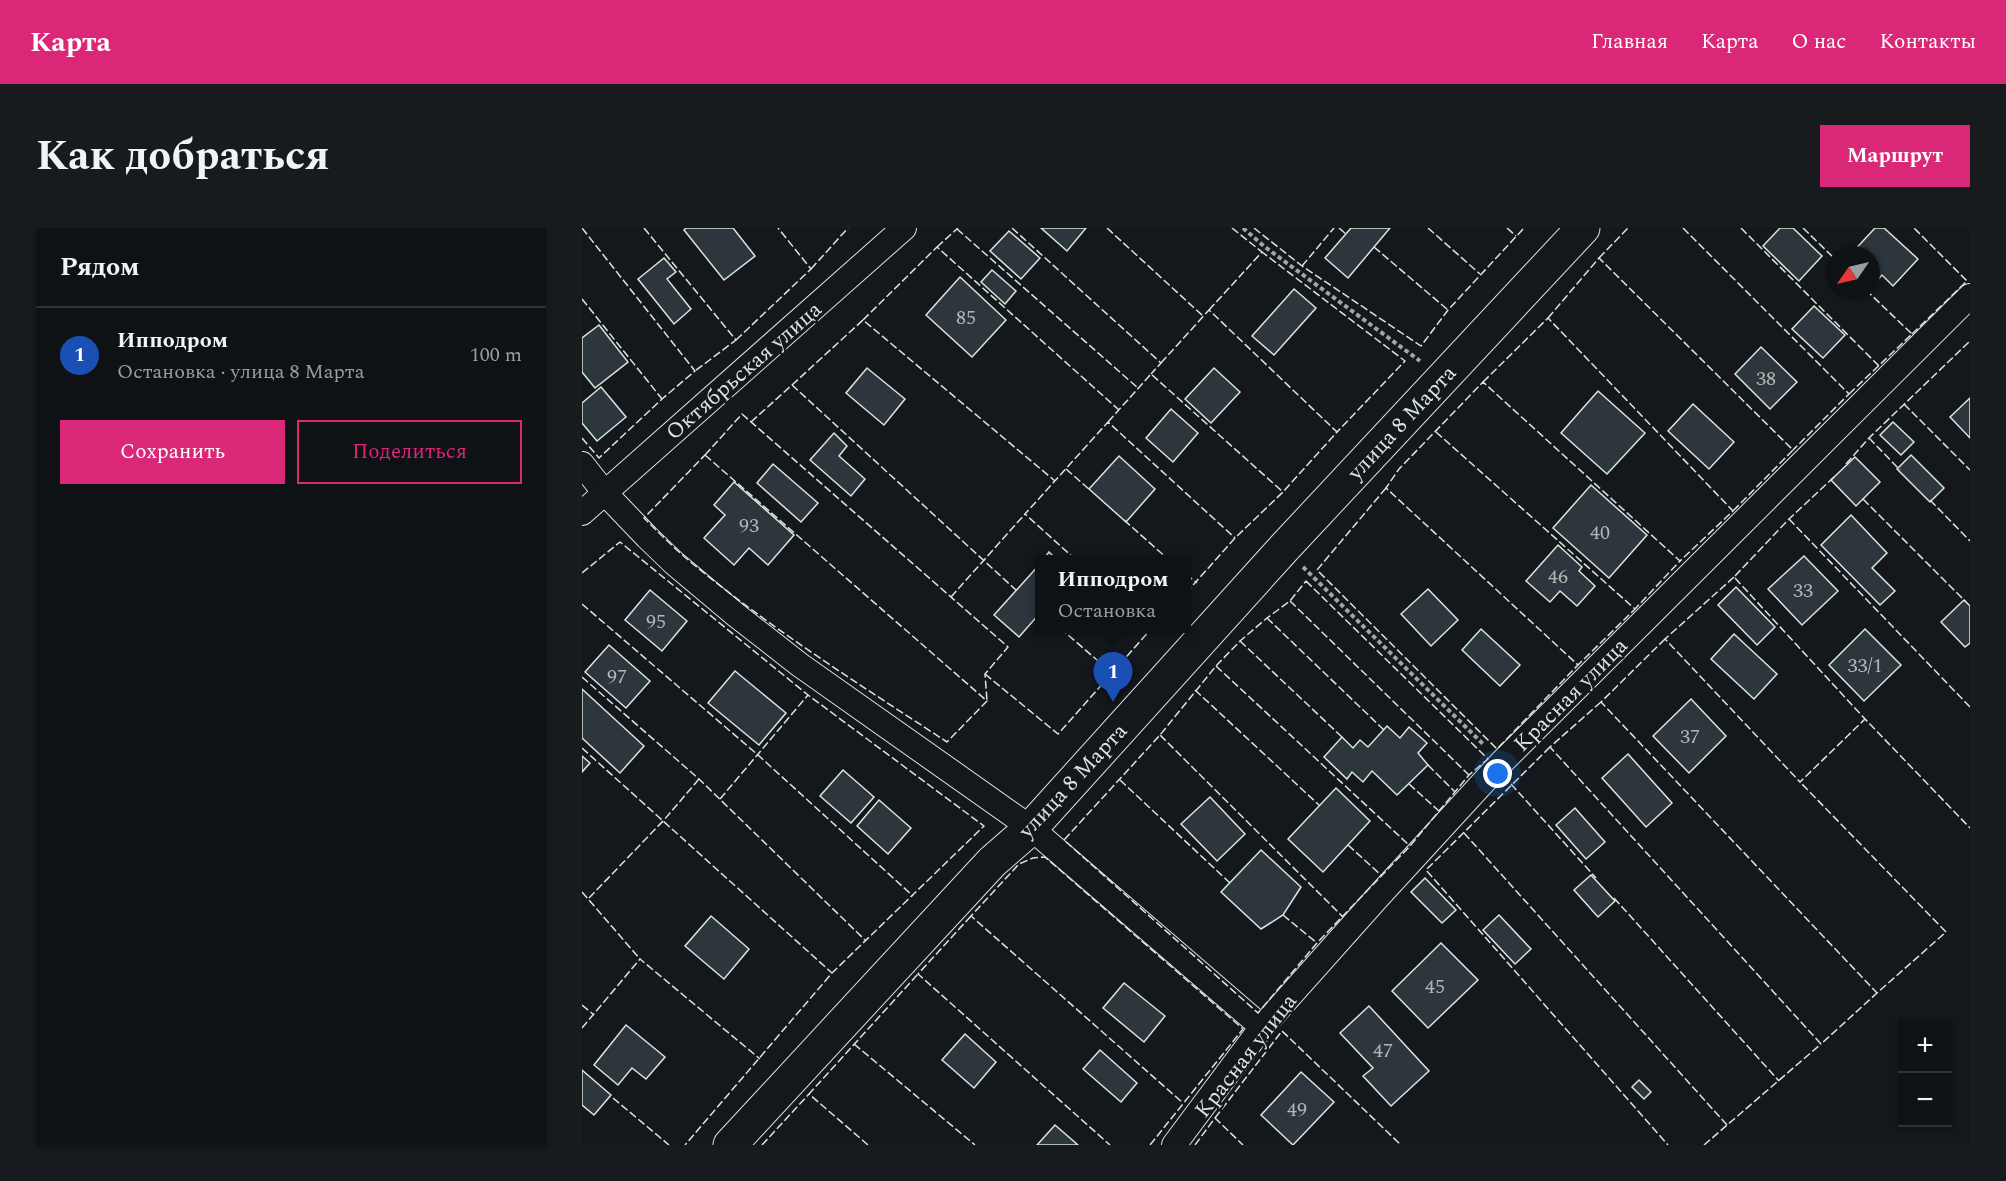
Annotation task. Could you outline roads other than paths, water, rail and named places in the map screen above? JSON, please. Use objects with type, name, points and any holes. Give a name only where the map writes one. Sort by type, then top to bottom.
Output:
[{"type":"main road","name":"улица 8 Марта","points":[[730,1145],[992,862],[1031,828],[1284,548],[1583,228]]},
{"type":"street","name":"Октябрьская улица","points":[[582,513],[904,228]]},
{"type":"street","name":"Красная улица","points":[[1174,1145],[1262,1027],[1377,897],[1501,763],[1970,296]]},
{"type":"street","points":[[582,464],[604,492],[674,563],[736,615],[800,664],[1031,828],[1262,1027]]},
{"type":"place","name":"Ипподром","points":[[1113,702]]}]
